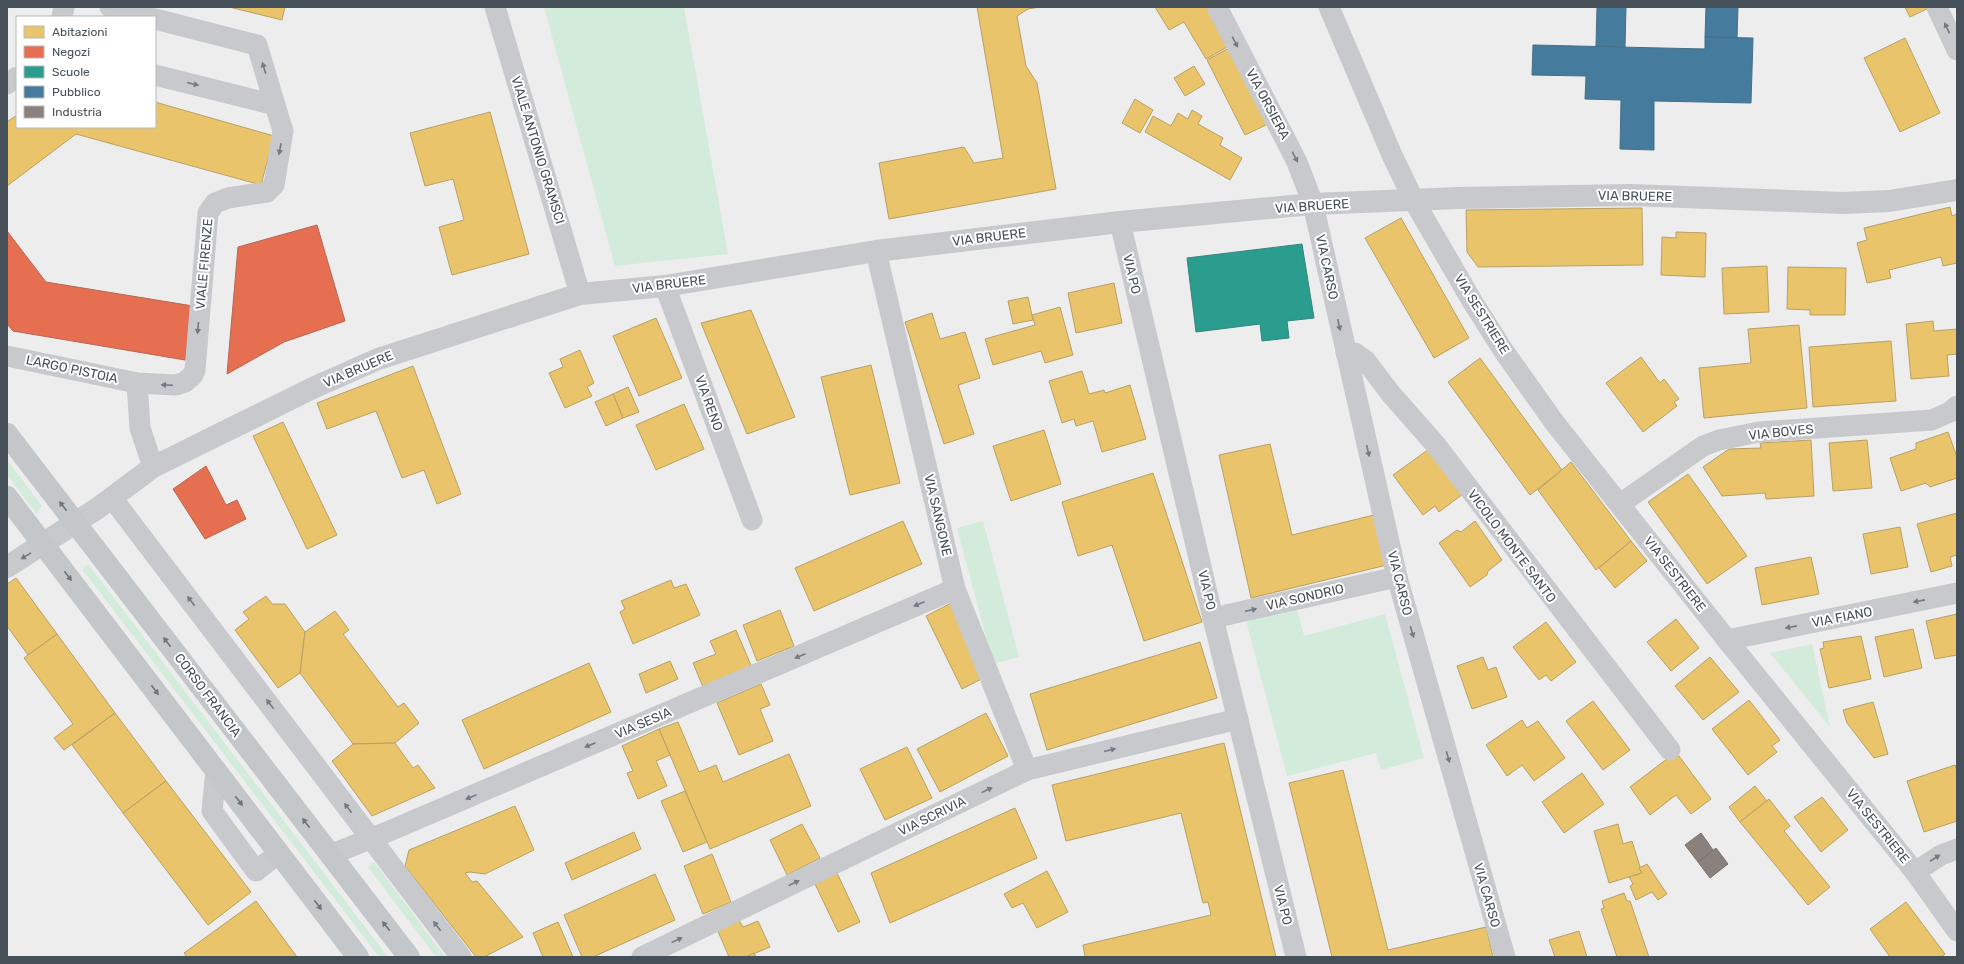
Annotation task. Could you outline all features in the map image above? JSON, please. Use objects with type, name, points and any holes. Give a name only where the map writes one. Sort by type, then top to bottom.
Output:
[{"type":"main road","name":"CORSO FRANCIA","points":[[7,434],[410,957]]},
{"type":"main road","points":[[7,497],[358,957]]},
{"type":"street","points":[[110,7],[145,16]]},
{"type":"street","name":"VIALE ANTONIO GRAMSCI","points":[[495,7],[580,294]]},
{"type":"street","name":"VIA ORSIERA","points":[[1217,7],[1298,162],[1313,204]]},
{"type":"street","name":"VIA SESTRIERE","points":[[1328,7],[1392,155],[1414,201],[1472,301],[1503,350],[1554,422],[1727,640],[1915,872],[1957,931]]},
{"type":"street","points":[[1937,7],[1957,50]]},
{"type":"street","name":"VIALE FIRENZE","points":[[156,19],[257,45],[283,131],[274,185],[267,192],[228,198],[215,203],[208,213],[195,370],[193,375]]},
{"type":"street","points":[[156,75],[275,105]]},
{"type":"street","points":[[7,84],[16,78]]},
{"type":"street","name":"VIA BRUERE","points":[[7,567],[76,523],[153,467],[254,416],[378,359],[580,294],[665,286],[876,251],[1120,222],[1313,204],[1458,198],[1631,195],[1843,203],[1889,201],[1957,190]]},
{"type":"street","name":"VIA CARSO","points":[[1313,204],[1397,577],[1505,957]]},
{"type":"street","name":"VIA PO","points":[[1120,222],[1213,618],[1296,957]]},
{"type":"street","name":"VIA SANGONE","points":[[876,251],[955,589],[1028,770]]},
{"type":"street","name":"VIA RENO","points":[[665,286],[752,520]]},
{"type":"street","name":"VICOLO MONTE SANTO","points":[[1346,353],[1355,353],[1366,362],[1391,394],[1435,444],[1670,750]]},
{"type":"street","name":"LARGO PISTOIA","points":[[7,356],[137,383],[176,385],[185,382],[193,375]]},
{"type":"street","points":[[137,383],[140,428],[153,467]]},
{"type":"street","name":"VIA BOVES","points":[[1620,504],[1703,446],[1719,440],[1759,432],[1932,420],[1950,412],[1957,406]]},
{"type":"street","points":[[112,498],[460,957]]},
{"type":"street","name":"VIA SONDRIO","points":[[1213,618],[1397,577]]},
{"type":"street","name":"VIA SESIA","points":[[330,855],[372,839],[955,589]]},
{"type":"street","name":"VIA FIANO","points":[[1727,640],[1957,593]]},
{"type":"street","name":"VIA SCRIVIA","points":[[642,957],[1028,770],[1238,719]]},
{"type":"street","points":[[216,770],[212,810],[256,871],[279,853]]},
{"type":"street","points":[[1915,872],[1941,854],[1957,849]]},
{"type":"green space","points":[[544,7],[684,7],[728,254],[615,266]]},
{"type":"green space","points":[[7,460],[42,506],[37,514],[7,475]]},
{"type":"green space","points":[[983,521],[1019,657],[993,664],[957,528]]},
{"type":"green space","points":[[88,564],[388,957],[379,957],[82,569]]},
{"type":"green space","points":[[1294,599],[1304,636],[1385,614],[1424,758],[1381,770],[1376,753],[1287,776],[1244,613]]},
{"type":"green space","points":[[1812,644],[1830,727],[1770,653]]},
{"type":"green space","points":[[373,862],[445,957],[436,957],[368,867]]},
{"type":"building: Abitazioni","points":[[229,7],[285,7],[282,20]]},
{"type":"building: Abitazioni","points":[[977,7],[1040,7],[1028,9],[1017,16],[1026,66],[1037,83],[1056,189],[889,219],[879,163],[964,147],[974,163],[1003,158]]},
{"type":"building: Abitazioni","points":[[1155,7],[1212,7],[1234,43],[1206,59],[1184,22],[1169,30]]},
{"type":"building: Abitazioni","points":[[1905,7],[1931,7],[1910,17]]},
{"type":"building: Abitazioni","points":[[1905,38],[1940,113],[1900,132],[1864,58]]},
{"type":"building: Abitazioni","points":[[1229,48],[1268,124],[1245,135],[1207,60]]},
{"type":"building: Abitazioni","points":[[1194,66],[1205,84],[1185,96],[1174,78]]},
{"type":"building: Abitazioni","points":[[1135,99],[1153,110],[1140,133],[1122,123]]},
{"type":"building: Abitazioni","points":[[156,102],[274,136],[261,185],[76,134],[7,186],[7,122],[16,116],[16,128],[156,128]]},
{"type":"building: Abitazioni","points":[[1192,110],[1202,116],[1198,124],[1223,138],[1220,145],[1242,158],[1230,180],[1145,132],[1153,116],[1171,126],[1178,113],[1188,119]]},
{"type":"building: Abitazioni","points":[[490,112],[529,254],[452,275],[439,227],[464,220],[453,179],[425,186],[410,133]]},
{"type":"building: Abitazioni","points":[[1950,207],[1952,216],[1957,214],[1957,263],[1943,266],[1941,257],[1889,270],[1891,278],[1867,283],[1857,243],[1867,240],[1864,228]]},
{"type":"building: Abitazioni","points":[[1642,208],[1643,265],[1478,267],[1467,252],[1466,210]]},
{"type":"building: Abitazioni","points":[[1401,218],[1469,338],[1434,358],[1365,238]]},
{"type":"building: Abitazioni","points":[[1676,232],[1706,233],[1705,277],[1661,275],[1662,237],[1676,238]]},
{"type":"building: Abitazioni","points":[[1767,266],[1769,312],[1724,314],[1722,268]]},
{"type":"building: Abitazioni","points":[[1788,267],[1846,268],[1845,315],[1810,315],[1810,310],[1787,309]]},
{"type":"building: Abitazioni","points":[[1114,283],[1122,323],[1076,333],[1068,293]]},
{"type":"building: Abitazioni","points":[[1028,297],[1033,320],[1013,324],[1008,301]]},
{"type":"building: Abitazioni","points":[[1060,307],[1073,355],[1045,363],[1041,351],[993,365],[985,339],[1035,325],[1032,315]]},
{"type":"building: Abitazioni","points":[[751,310],[795,417],[747,434],[701,323]]},
{"type":"building: Abitazioni","points":[[932,313],[940,339],[965,332],[980,378],[958,385],[974,434],[944,444],[905,322]]},
{"type":"building: Abitazioni","points":[[656,318],[682,378],[639,396],[613,336]]},
{"type":"building: Abitazioni","points":[[1933,321],[1934,331],[1957,329],[1957,354],[1947,355],[1949,376],[1911,379],[1906,324]]},
{"type":"building: Abitazioni","points":[[1799,325],[1807,408],[1704,418],[1699,368],[1751,363],[1748,329]]},
{"type":"building: Abitazioni","points":[[1891,341],[1896,401],[1813,407],[1809,347]]},
{"type":"building: Abitazioni","points":[[580,350],[594,383],[587,387],[592,396],[565,408],[549,373],[563,367],[560,359]]},
{"type":"building: Abitazioni","points":[[1641,357],[1660,383],[1664,379],[1679,399],[1674,402],[1677,406],[1643,432],[1606,383]]},
{"type":"building: Abitazioni","points":[[1480,358],[1562,470],[1530,495],[1448,382]]},
{"type":"building: Abitazioni","points":[[871,365],[900,483],[850,495],[821,377]]},
{"type":"building: Abitazioni","points":[[413,366],[461,494],[437,504],[424,470],[402,478],[376,411],[327,429],[317,403]]},
{"type":"building: Abitazioni","points":[[1082,371],[1089,394],[1104,390],[1105,393],[1130,385],[1146,439],[1102,452],[1093,421],[1076,426],[1074,419],[1062,423],[1049,381]]},
{"type":"building: Abitazioni","points":[[628,387],[639,412],[623,418],[613,394]]},
{"type":"building: Abitazioni","points":[[613,394],[623,418],[606,426],[595,402]]},
{"type":"building: Abitazioni","points":[[684,404],[704,449],[656,470],[636,425]]},
{"type":"building: Abitazioni","points":[[283,422],[337,535],[307,549],[253,436]]},
{"type":"building: Abitazioni","points":[[1044,430],[1061,484],[1011,501],[993,446]]},
{"type":"building: Abitazioni","points":[[1948,432],[1957,457],[1957,478],[1930,487],[1926,483],[1901,491],[1890,458],[1916,449],[1916,443]]},
{"type":"building: Abitazioni","points":[[1811,440],[1814,496],[1766,499],[1765,493],[1722,496],[1703,467],[1729,449],[1761,448],[1760,443]]},
{"type":"building: Abitazioni","points":[[1867,440],[1872,488],[1833,491],[1829,443]]},
{"type":"building: Abitazioni","points":[[1270,444],[1292,535],[1378,514],[1391,564],[1251,598],[1219,455]]},
{"type":"building: Abitazioni","points":[[1429,449],[1463,494],[1439,512],[1435,506],[1423,515],[1393,475]]},
{"type":"building: Abitazioni","points":[[1571,462],[1631,541],[1596,570],[1538,490]]},
{"type":"building: Abitazioni","points":[[1153,473],[1202,622],[1144,641],[1112,545],[1078,556],[1062,502]]},
{"type":"building: Abitazioni","points":[[1688,474],[1747,556],[1707,584],[1648,502]]},
{"type":"building: Abitazioni","points":[[1957,513],[1957,555],[1950,557],[1952,566],[1931,572],[1917,524]]},
{"type":"building: Abitazioni","points":[[903,521],[922,564],[814,611],[795,568]]},
{"type":"building: Abitazioni","points":[[1475,521],[1502,560],[1488,571],[1487,575],[1470,587],[1439,543],[1457,530],[1461,532]]},
{"type":"building: Abitazioni","points":[[1900,527],[1908,567],[1871,574],[1863,534]]},
{"type":"building: Abitazioni","points":[[1631,541],[1647,561],[1615,588],[1599,568]]},
{"type":"building: Abitazioni","points":[[1811,557],[1819,594],[1762,605],[1755,568]]},
{"type":"building: Abitazioni","points":[[16,578],[57,634],[28,655],[7,626],[7,584]]},
{"type":"building: Abitazioni","points":[[671,580],[674,588],[686,584],[700,615],[633,644],[620,612],[625,609],[621,601]]},
{"type":"building: Abitazioni","points":[[266,596],[272,604],[285,604],[305,632],[300,673],[278,688],[235,630],[249,619],[243,612]]},
{"type":"building: Abitazioni","points":[[955,601],[991,674],[962,689],[926,616]]},
{"type":"building: Abitazioni","points":[[780,610],[794,646],[757,661],[743,625]]},
{"type":"building: Abitazioni","points":[[335,611],[349,630],[343,634],[398,707],[404,703],[419,723],[395,743],[353,744],[300,673],[305,632]]},
{"type":"building: Abitazioni","points":[[1957,614],[1957,655],[1935,659],[1926,621]]},
{"type":"building: Abitazioni","points":[[1676,619],[1699,648],[1671,671],[1647,642]]},
{"type":"building: Abitazioni","points":[[1546,622],[1576,662],[1551,681],[1546,675],[1539,680],[1513,647]]},
{"type":"building: Abitazioni","points":[[1913,629],[1922,668],[1884,677],[1875,637]]},
{"type":"building: Abitazioni","points":[[736,630],[753,670],[703,687],[693,663],[716,654],[710,641]]},
{"type":"building: Abitazioni","points":[[57,634],[115,713],[64,750],[54,738],[73,724],[24,658]]},
{"type":"building: Abitazioni","points":[[1861,636],[1871,679],[1829,688],[1820,649],[1824,648],[1823,642]]},
{"type":"building: Abitazioni","points":[[1200,642],[1217,698],[1047,750],[1030,694]]},
{"type":"building: Abitazioni","points":[[1483,657],[1488,670],[1496,667],[1507,697],[1472,709],[1457,666]]},
{"type":"building: Abitazioni","points":[[1710,657],[1739,692],[1703,720],[1675,686]]},
{"type":"building: Abitazioni","points":[[670,661],[678,679],[646,693],[639,674]]},
{"type":"building: Abitazioni","points":[[589,663],[611,712],[484,769],[462,720]]},
{"type":"building: Abitazioni","points":[[761,684],[770,705],[760,709],[773,741],[739,755],[717,703]]},
{"type":"building: Abitazioni","points":[[1749,700],[1780,740],[1772,746],[1777,752],[1748,775],[1712,729]]},
{"type":"building: Abitazioni","points":[[1593,701],[1630,750],[1603,770],[1566,721]]},
{"type":"building: Abitazioni","points":[[1873,702],[1888,754],[1874,758],[1847,723],[1843,710]]},
{"type":"building: Abitazioni","points":[[115,713],[166,781],[123,813],[72,745]]},
{"type":"building: Abitazioni","points":[[986,713],[1008,756],[940,792],[917,749]]},
{"type":"building: Abitazioni","points":[[1522,720],[1527,728],[1538,721],[1565,758],[1534,781],[1522,765],[1507,776],[1486,745]]},
{"type":"building: Abitazioni","points":[[678,722],[699,772],[716,765],[723,782],[789,754],[811,806],[710,849],[659,729]]},
{"type":"building: Abitazioni","points":[[659,729],[670,755],[656,761],[667,786],[638,799],[627,773],[633,771],[622,746]]},
{"type":"building: Abitazioni","points":[[395,743],[413,768],[418,765],[435,788],[372,816],[332,761],[353,744]]},
{"type":"building: Abitazioni","points":[[1224,743],[1276,957],[1085,957],[1083,945],[1211,915],[1208,902],[1203,903],[1181,813],[1066,841],[1052,785]]},
{"type":"building: Abitazioni","points":[[907,747],[932,798],[885,820],[860,769]]},
{"type":"building: Abitazioni","points":[[1676,752],[1711,799],[1691,814],[1676,795],[1650,815],[1630,787]]},
{"type":"building: Abitazioni","points":[[1955,765],[1957,771],[1957,821],[1924,832],[1907,781]]},
{"type":"building: Abitazioni","points":[[1343,770],[1388,950],[1486,927],[1493,957],[1332,957],[1289,783]]},
{"type":"building: Abitazioni","points":[[1582,773],[1604,804],[1564,833],[1542,802]]},
{"type":"building: Abitazioni","points":[[166,781],[251,892],[208,925],[123,813]]},
{"type":"building: Abitazioni","points":[[1755,786],[1767,801],[1740,822],[1729,807]]},
{"type":"building: Abitazioni","points":[[685,791],[707,842],[683,852],[661,801]]},
{"type":"building: Abitazioni","points":[[1822,797],[1848,830],[1821,852],[1794,817]]},
{"type":"building: Abitazioni","points":[[1769,799],[1790,826],[1784,831],[1830,887],[1808,905],[1740,822]]},
{"type":"building: Abitazioni","points":[[515,806],[534,850],[485,874],[470,872],[465,873],[472,882],[477,881],[523,937],[484,957],[476,957],[405,866],[409,850]]},
{"type":"building: Abitazioni","points":[[1015,808],[1037,858],[890,923],[871,873]]},
{"type":"building: Abitazioni","points":[[802,824],[820,858],[787,875],[770,840]]},
{"type":"building: Abitazioni","points":[[1618,824],[1623,844],[1632,841],[1642,873],[1609,883],[1594,831]]},
{"type":"building: Abitazioni","points":[[634,832],[641,849],[572,880],[565,863]]},
{"type":"building: Abitazioni","points":[[712,854],[731,902],[703,914],[684,866]]},
{"type":"building: Abitazioni","points":[[1647,864],[1667,894],[1658,900],[1652,892],[1636,900],[1630,886],[1633,884],[1629,877],[1642,873],[1639,868]]},
{"type":"building: Abitazioni","points":[[1047,871],[1068,912],[1037,928],[1023,903],[1012,908],[1004,894]]},
{"type":"building: Abitazioni","points":[[837,873],[860,922],[838,932],[815,884]]},
{"type":"building: Abitazioni","points":[[655,874],[675,920],[593,957],[582,957],[564,915]]},
{"type":"building: Abitazioni","points":[[1624,893],[1627,901],[1630,901],[1649,957],[1617,957],[1601,909],[1604,908],[1602,901]]},
{"type":"building: Abitazioni","points":[[256,901],[297,957],[187,957],[184,953]]},
{"type":"building: Abitazioni","points":[[1906,902],[1945,954],[1941,957],[1890,957],[1870,929]]},
{"type":"building: Abitazioni","points":[[739,920],[743,927],[758,921],[770,947],[746,957],[729,957],[717,929]]},
{"type":"building: Abitazioni","points":[[558,922],[573,957],[543,957],[533,933]]},
{"type":"building: Abitazioni","points":[[1579,931],[1587,957],[1555,957],[1549,940]]},
{"type":"building: Abitazioni","points":[[754,953],[756,957],[746,957]]},
{"type":"building: Negozi","points":[[317,225],[345,321],[284,342],[227,374],[238,247]]},
{"type":"building: Negozi","points":[[7,231],[46,282],[193,306],[185,360],[13,331],[7,324]]},
{"type":"building: Negozi","points":[[206,466],[226,505],[237,500],[246,519],[205,539],[173,489]]},
{"type":"building: Scuole","points":[[1302,244],[1314,318],[1287,321],[1289,338],[1262,341],[1260,324],[1196,332],[1187,258]]},
{"type":"building: Pubblico","points":[[1597,7],[1626,7],[1625,47],[1596,46]]},
{"type":"building: Pubblico","points":[[1706,7],[1738,7],[1737,38],[1705,37]]},
{"type":"building: Pubblico","points":[[1705,37],[1753,38],[1751,103],[1654,101],[1654,150],[1620,149],[1621,100],[1585,99],[1586,76],[1532,75],[1533,45],[1705,49]]},
{"type":"building: Industria","points":[[1701,833],[1713,850],[1698,862],[1685,845]]},
{"type":"building: Industria","points":[[1716,848],[1728,864],[1710,878],[1698,862]]}]
